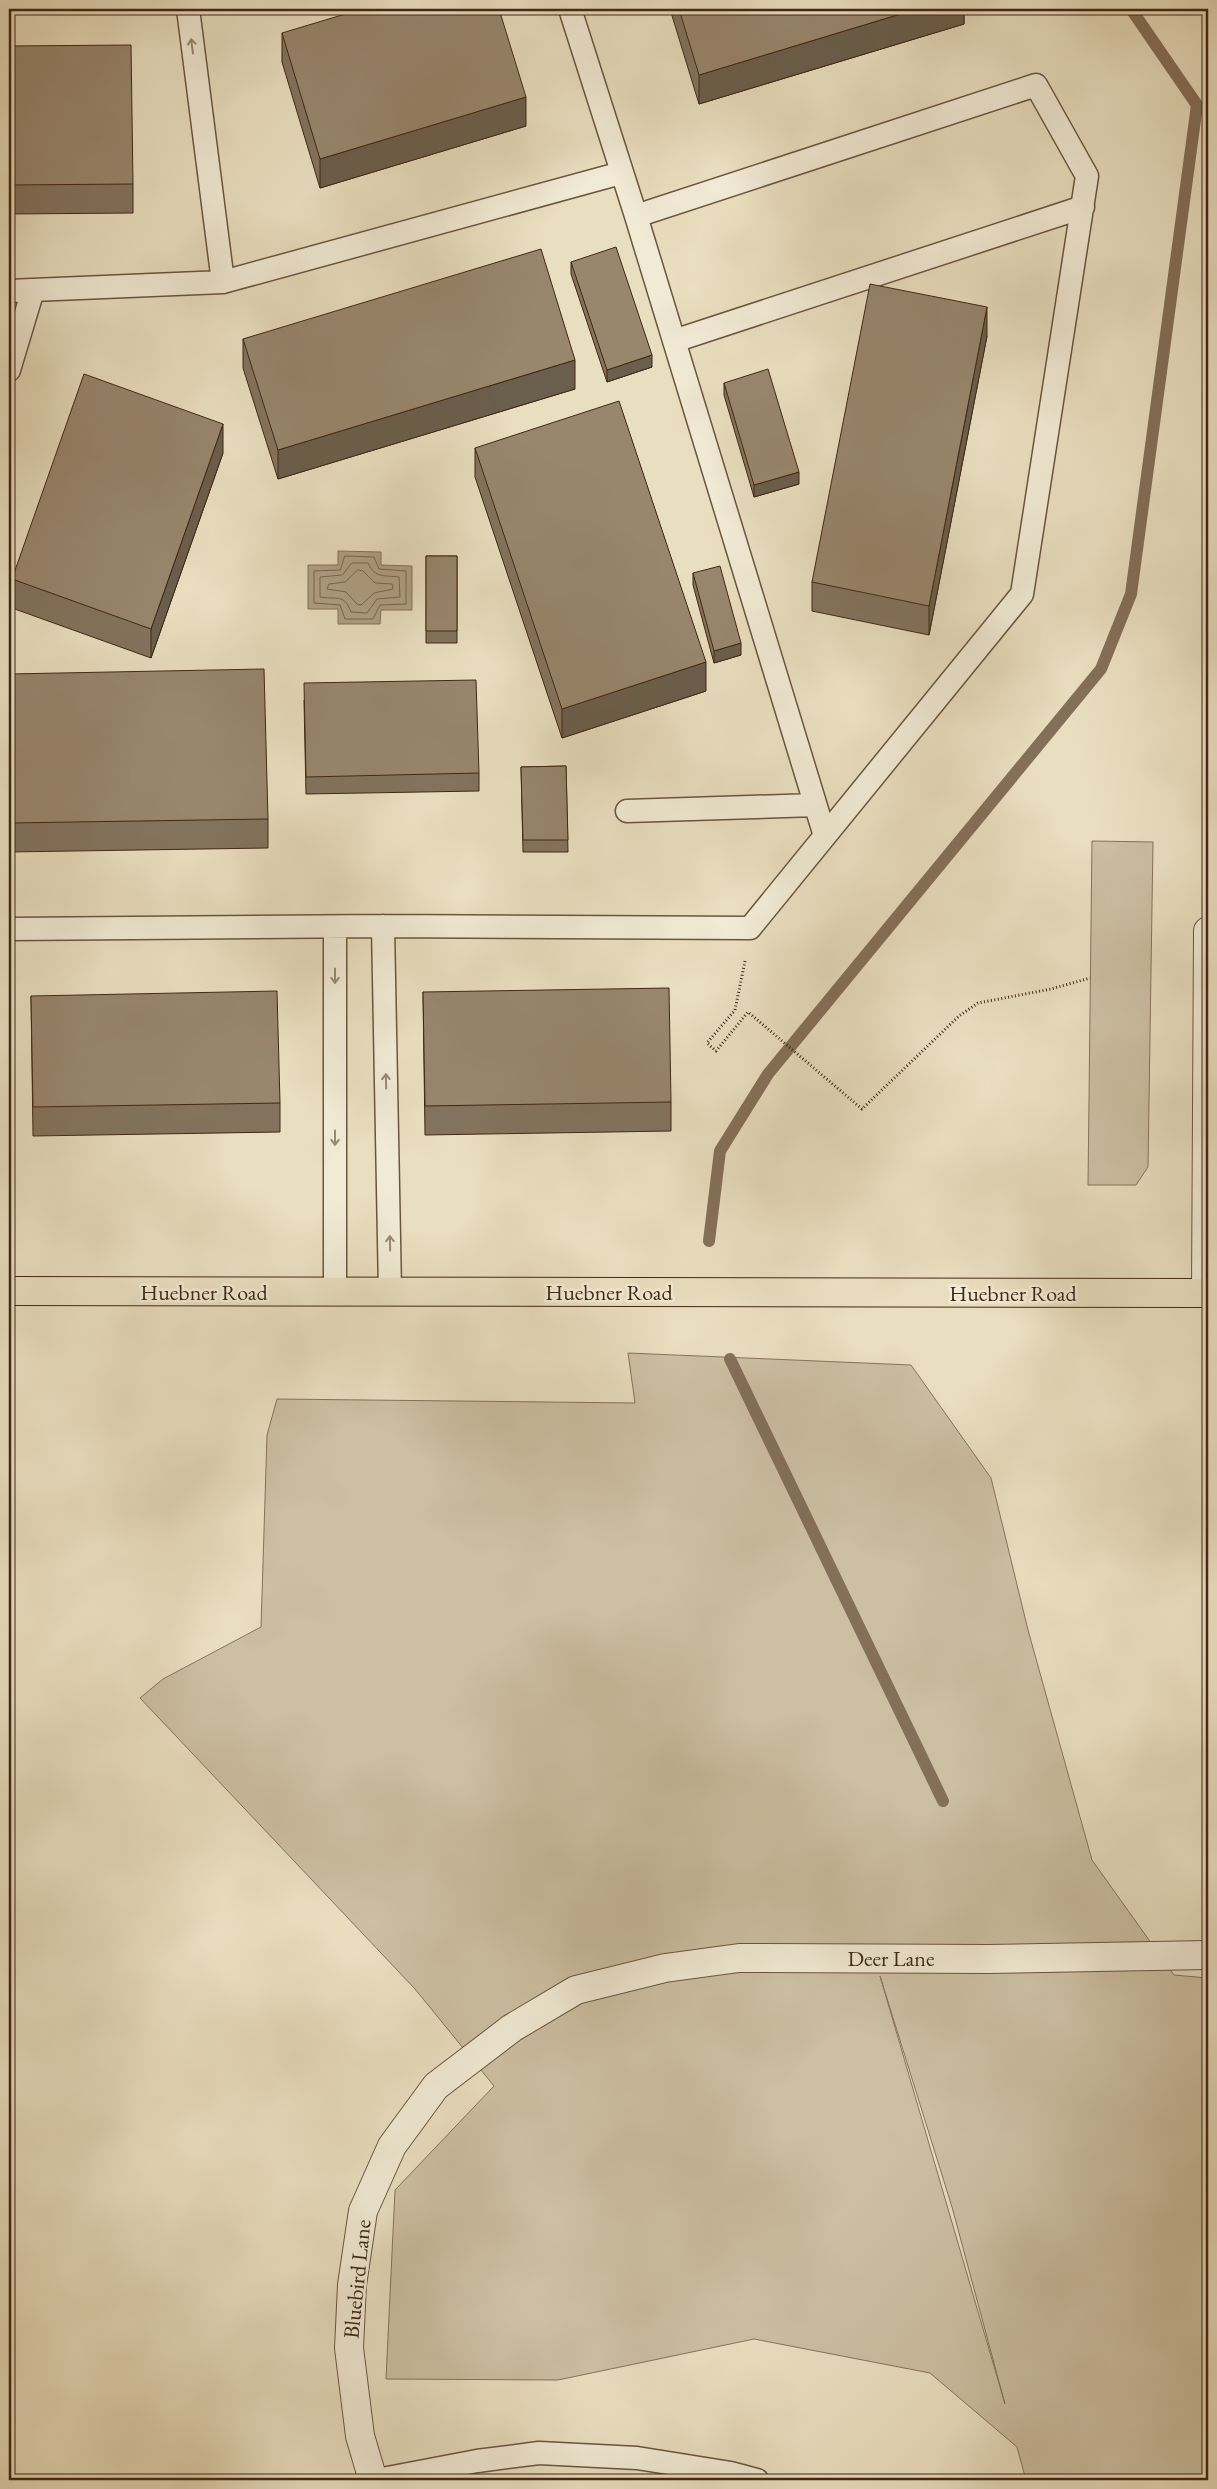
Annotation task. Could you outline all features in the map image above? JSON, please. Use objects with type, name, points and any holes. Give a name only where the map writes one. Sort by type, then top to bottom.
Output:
[{"type":"main road","name":"Huebner Road","points":[[9,1292],[1207,1293]]},
{"type":"street","points":[[1207,1293],[1208,931]]},
{"type":"street","name":"Deer Lane","points":[[576,1990],[665,1968],[739,1958],[988,1959],[1208,1955]]},
{"type":"street","name":"Bluebird Lane","points":[[372,2480],[360,2436],[349,2348],[352,2285],[363,2210],[392,2146],[436,2086],[512,2028],[576,1990]]},
{"type":"lane","points":[[188,9],[222,282]]},
{"type":"lane","points":[[570,9],[636,216],[825,836]]},
{"type":"lane","points":[[9,929],[383,926],[750,928],[1022,594],[1087,176],[1036,85],[636,216]]},
{"type":"lane","points":[[9,291],[222,282],[621,173]]},
{"type":"lane","points":[[674,341],[1083,207]]},
{"type":"lane","points":[[9,370],[33,290]]},
{"type":"lane","points":[[627,812],[815,805]]},
{"type":"lane","points":[[383,926],[390,1292]]},
{"type":"lane","points":[[335,927],[335,1292]]},
{"type":"lane","points":[[377,2480],[476,2460],[539,2453],[637,2458],[731,2473],[758,2480]]},
{"type":"path","points":[[750,928],[741,990],[735,1010],[707,1043],[716,1051],[748,1012],[862,1108],[959,1016],[978,1003],[1051,989],[1090,978]]},
{"type":"shaded area","points":[[1092,841],[1153,842],[1148,1167],[1136,1185],[1088,1185]]},
{"type":"shaded area","points":[[628,1353],[911,1365],[991,1478],[1028,1630],[1092,1860],[1174,1975],[1208,1978],[1208,2480],[1026,2480],[1017,2447],[930,2373],[754,2339],[558,2380],[386,2379],[395,2190],[494,2086],[415,1989],[140,1698],[163,1679],[261,1627],[267,1435],[277,1399],[635,1403]],"holes":[[[880,1976],[952,2207],[1005,2404]]]},
{"type":"water","points":[[338,551],[381,552],[381,565],[412,566],[412,610],[381,610],[380,624],[338,624],[338,609],[308,609],[308,565],[338,565]]},
{"type":"building","points":[[362,9],[499,9],[526,97],[320,159],[282,33]]},
{"type":"building","points":[[679,9],[917,9],[699,75]]},
{"type":"building","points":[[131,45],[133,184],[9,185],[9,46]]},
{"type":"building","points":[[616,247],[652,355],[607,370],[571,262]]},
{"type":"building","points":[[541,249],[575,360],[278,450],[243,339]]},
{"type":"building","points":[[870,284],[987,307],[929,606],[812,582]]},
{"type":"building","points":[[768,369],[799,472],[754,485],[724,383]]},
{"type":"building","points":[[84,374],[223,424],[151,629],[12,579]]},
{"type":"building","points":[[619,401],[706,662],[562,709],[475,448]]},
{"type":"building","points":[[426,556],[457,556],[457,631],[426,631]]},
{"type":"building","points":[[720,566],[741,643],[714,651],[693,573]]},
{"type":"building","points":[[264,669],[268,819],[9,823],[9,674]]},
{"type":"building","points":[[476,680],[479,773],[306,777],[304,683]]},
{"type":"building","points":[[566,766],[568,840],[523,840],[521,767]]},
{"type":"building","points":[[669,988],[671,1102],[425,1106],[423,992]]},
{"type":"building","points":[[277,991],[280,1103],[33,1107],[31,996]]},
{"type":"waterway","points":[[709,1241],[720,1151],[768,1074],[1101,669],[1131,594],[1197,105],[1131,9]]},
{"type":"waterway","points":[[730,1359],[943,1801]]}]
